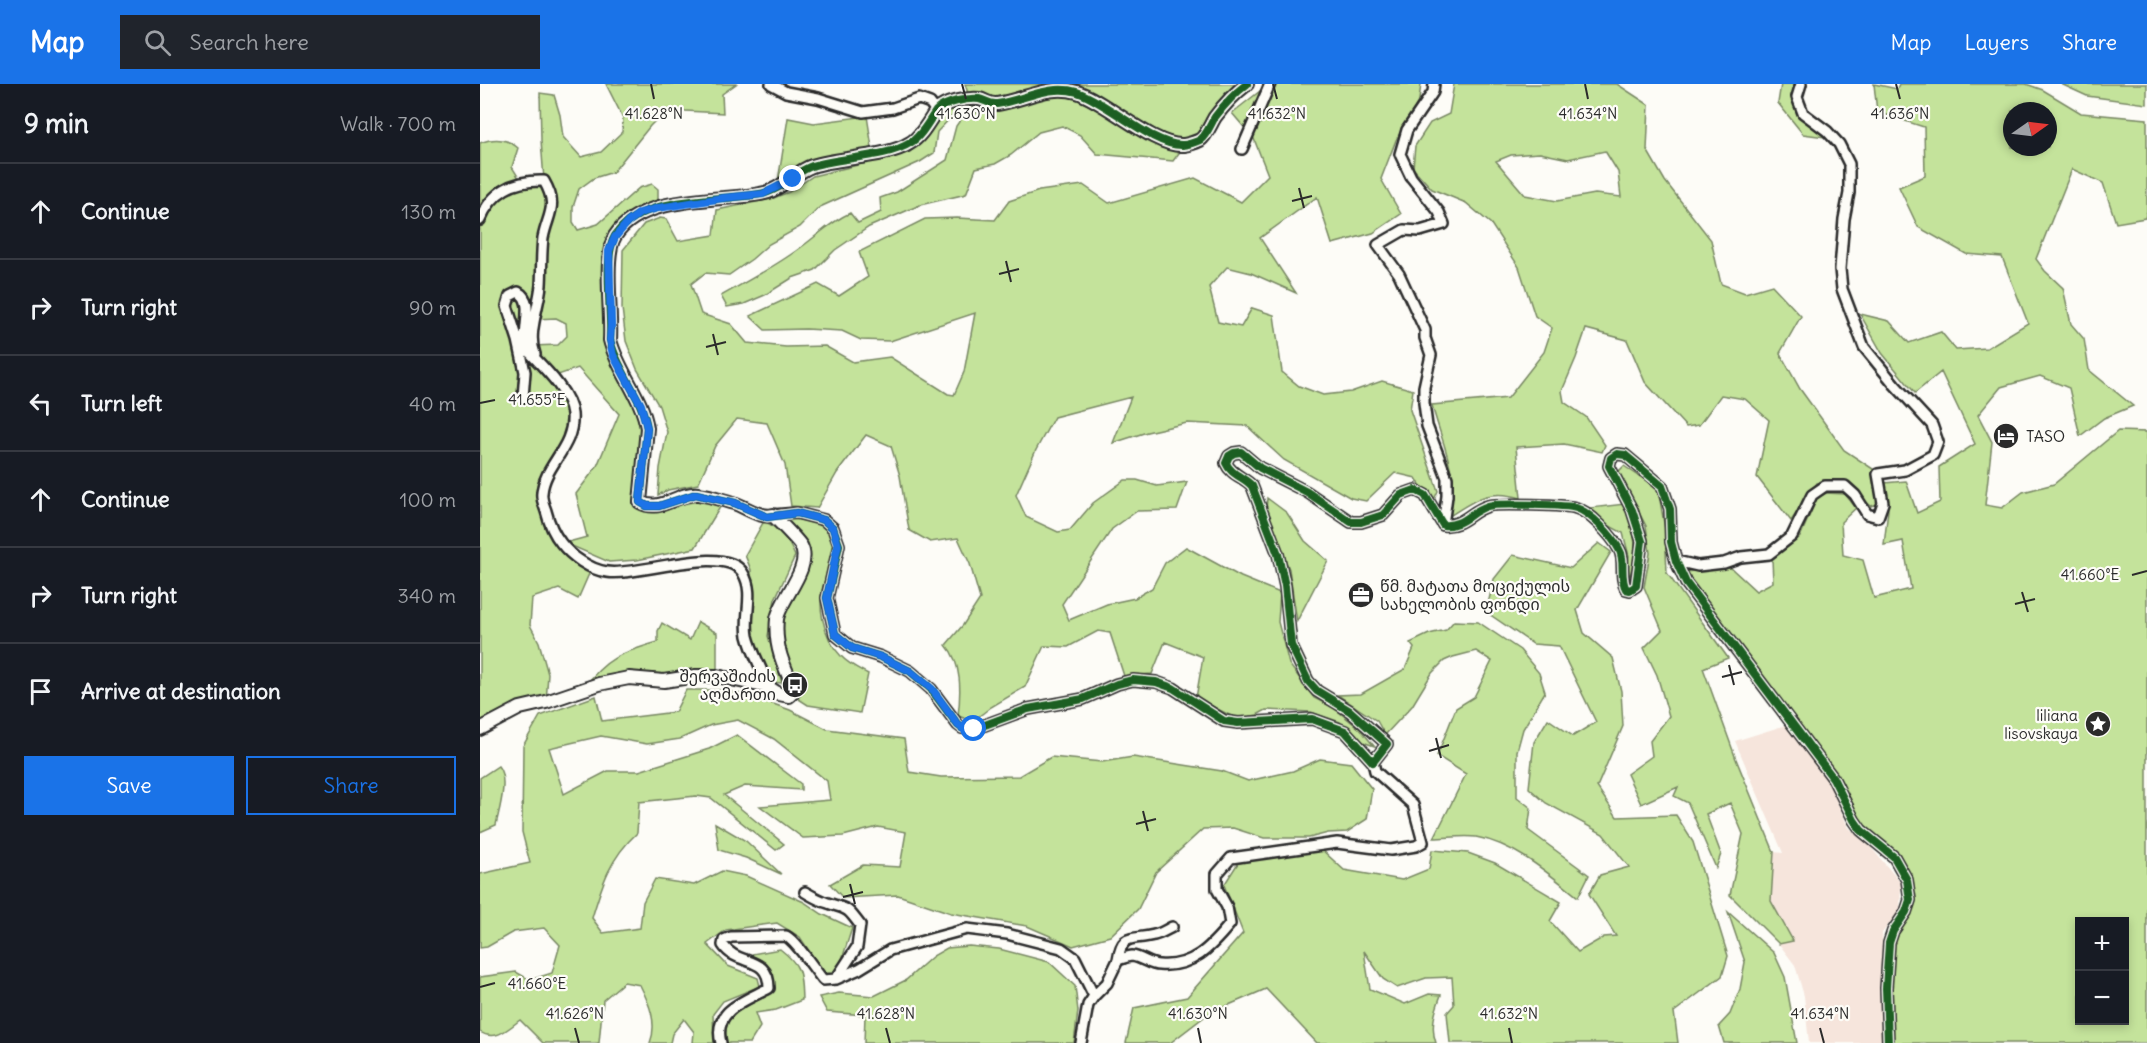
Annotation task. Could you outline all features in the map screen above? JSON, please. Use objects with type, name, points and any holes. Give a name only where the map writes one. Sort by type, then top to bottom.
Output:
[{"type":"street","points":[[771,84],[786,92],[818,98],[863,112],[893,108],[919,99],[930,103],[936,111]]},
{"type":"street","points":[[1118,960],[1131,956],[1158,965],[1175,964],[1196,959],[1211,947],[1230,924],[1227,907],[1217,889],[1217,874],[1231,858],[1337,843],[1391,850],[1416,846],[1423,842],[1413,805],[1375,771],[1373,762],[1345,731],[1312,719],[1238,723],[1224,721],[1173,688],[1156,682],[1133,680],[1117,684],[1083,699],[1028,709],[974,729],[962,728],[932,689],[910,671],[881,657],[852,648],[835,634],[827,598],[838,545],[833,528],[824,520],[797,513],[767,517],[735,503],[696,494],[659,506],[647,506],[640,502],[647,428],[641,405],[613,355],[610,340],[609,251],[615,237],[628,222],[640,213],[658,208],[763,194],[793,179],[810,166],[873,154],[911,143],[936,111],[950,103],[979,99],[994,105],[1053,90],[1076,91],[1101,103],[1130,123],[1172,144],[1183,145],[1201,139],[1216,116],[1247,84]]},
{"type":"street","points":[[1242,149],[1270,84]]},
{"type":"street","points":[[1434,84],[1433,92],[1407,130],[1400,154],[1412,177],[1439,212],[1444,224],[1420,231],[1404,230],[1378,245],[1399,274],[1425,330],[1425,338],[1431,355],[1424,387],[1424,403],[1427,426],[1447,478],[1443,525]]},
{"type":"street","points":[[1676,561],[1698,566],[1769,554],[1792,536],[1812,495],[1825,486],[1845,486],[1855,495],[1867,514],[1878,517],[1883,503],[1878,474],[1905,470],[1933,455],[1938,442],[1932,425],[1864,347],[1842,289],[1840,269],[1844,219],[1850,193],[1849,164],[1839,144],[1827,130],[1803,114],[1797,97],[1801,84]]},
{"type":"street","points":[[480,220],[486,205],[507,187],[533,180],[544,181],[548,188],[552,199],[552,210],[543,238],[541,286],[532,346],[538,362]]},
{"type":"street","points":[[523,397],[524,360],[507,306],[510,296],[518,292],[524,295],[528,304],[524,343],[528,351],[567,397],[572,413],[567,444],[544,481],[542,495],[551,528],[561,544],[573,556],[606,572],[635,571],[713,560],[729,562],[741,571],[748,584],[748,636],[768,687]]},
{"type":"street","points":[[1373,762],[1387,744],[1350,711],[1317,691],[1308,681],[1291,645],[1285,586],[1278,554],[1252,486],[1247,480],[1229,470],[1227,459],[1234,453],[1240,452],[1260,468],[1307,492],[1351,522],[1361,522],[1383,515],[1401,495],[1415,490],[1425,495],[1443,525]]},
{"type":"street","points":[[1443,525],[1454,526],[1487,506],[1503,503],[1575,507],[1598,523],[1620,550],[1623,582],[1626,589],[1630,590],[1636,586],[1642,540],[1632,510],[1609,466],[1611,458],[1617,454],[1624,455],[1662,486],[1670,509],[1671,542],[1676,561],[1686,583],[1833,778],[1861,830],[1894,857],[1906,880],[1910,900],[1889,943],[1886,988],[1888,1043]]},
{"type":"street","points":[[480,729],[520,708],[546,702],[599,684],[628,678],[664,681],[696,676],[717,676],[768,687],[779,694],[789,696],[795,690],[779,658],[777,618],[802,567],[804,556],[801,546],[773,515]]},
{"type":"street","points":[[805,892],[829,904],[840,905],[850,912],[860,925],[857,947],[836,979]]},
{"type":"street","points":[[1081,1043],[1088,1005],[1107,983],[1118,960],[1119,949],[1123,942],[1131,938],[1158,934],[1172,927]]},
{"type":"street","points":[[721,1043],[718,1034],[721,1021],[729,1009],[769,988],[769,978],[765,969],[727,951],[723,945],[724,940],[731,937],[786,936],[793,939],[808,963],[823,980],[836,979],[859,969],[890,950],[967,929],[1007,934],[1060,948],[1075,958],[1094,996]]},
{"type":"shaded area","points":[[1786,725],[1827,779],[1848,827],[1868,844],[1901,883],[1900,911],[1882,933],[1888,1043],[1809,1043],[1804,996],[1795,965],[1779,944],[1793,940],[1771,901],[1774,852],[1783,853],[1735,741]]},
{"type":"green space","points":[[606,84],[736,84],[722,94],[723,113],[666,110],[613,172],[594,178],[579,189],[573,207],[573,222],[578,230],[598,224],[639,188],[652,184],[658,189],[658,208],[615,237],[610,340],[645,416],[638,503],[645,511],[698,501],[722,504],[695,548],[637,560],[609,562],[565,543],[587,537],[576,494],[597,466],[619,414],[578,368],[552,377],[567,397],[571,428],[541,495],[561,544],[592,567],[578,599],[559,589],[532,598],[530,625],[539,642],[548,674],[546,702],[480,729],[480,143],[490,140],[509,142],[518,148],[512,167],[522,183],[544,180],[540,93],[554,95],[563,137],[581,157],[601,152],[622,132],[623,118]],"holes":[[[556,318],[566,323],[567,336],[558,345],[532,346],[535,319]]]},
{"type":"green space","points":[[965,84],[1240,84],[1194,138],[1172,141],[1076,91],[1015,99],[970,100]]},
{"type":"green space","points":[[1269,84],[1421,84],[1419,100],[1396,140],[1381,179],[1401,214],[1373,233],[1332,244],[1317,197],[1260,238],[1296,293],[1251,273],[1227,267],[1209,287],[1218,322],[1241,327],[1252,308],[1274,315],[1282,372],[1299,386],[1323,395],[1351,392],[1382,381],[1413,390],[1410,410],[1438,491],[1432,504],[1416,478],[1395,473],[1366,501],[1351,498],[1284,460],[1247,426],[1187,423],[1113,443],[1131,397],[1054,417],[1016,495],[1026,517],[1058,532],[1070,530],[1093,503],[1125,480],[1137,480],[1157,486],[1187,482],[1177,510],[1137,511],[1112,529],[1062,604],[1069,620],[1107,604],[1135,598],[1152,588],[1165,563],[1186,547],[1241,577],[1280,593],[1278,622],[1289,664],[1314,698],[1334,708],[1360,729],[1374,746],[1360,741],[1340,722],[1311,712],[1266,710],[1257,715],[1237,719],[1196,698],[1203,657],[1165,642],[1152,674],[1124,676],[1110,633],[1098,631],[1068,647],[1044,646],[1025,687],[991,707],[973,721],[958,716],[960,688],[958,669],[946,645],[980,599],[970,564],[958,538],[930,542],[909,530],[900,476],[891,446],[866,435],[837,473],[817,508],[791,506],[785,465],[767,423],[737,419],[715,446],[698,484],[668,490],[658,495],[660,468],[667,432],[659,406],[637,369],[626,341],[622,308],[623,250],[644,224],[660,218],[666,219],[678,241],[714,235],[717,210],[771,199],[789,192],[813,176],[910,152],[944,113],[964,105],[979,105],[958,110],[937,132],[934,153],[920,162],[820,207],[800,227],[769,244],[729,275],[705,273],[691,284],[701,314],[731,324],[747,343],[786,347],[825,346],[853,362],[890,357],[948,394],[954,395],[964,372],[975,313],[890,341],[861,340],[842,331],[765,330],[750,316],[818,284],[839,296],[868,277],[859,252],[925,219],[995,220],[1009,201],[1039,191],[1083,185],[1109,203],[1195,178],[1241,202],[1268,175],[1254,139],[1232,113]]},
{"type":"green space","points":[[1454,84],[1617,84],[1649,105],[1647,150],[1665,181],[1711,240],[1721,284],[1745,293],[1772,285],[1801,316],[1780,353],[1800,389],[1844,450],[1876,471],[1878,504],[1871,506],[1842,480],[1817,483],[1791,521],[1757,477],[1769,420],[1745,399],[1721,395],[1699,425],[1686,427],[1645,382],[1627,340],[1586,329],[1562,391],[1564,402],[1586,417],[1605,445],[1602,452],[1564,444],[1516,447],[1521,498],[1499,494],[1482,497],[1448,517],[1453,489],[1449,461],[1432,405],[1508,398],[1544,352],[1552,328],[1535,316],[1519,267],[1491,224],[1466,203],[1432,189],[1413,168],[1415,146],[1430,123],[1449,114]],"holes":[[[1605,151],[1618,172],[1621,197],[1595,194],[1557,201],[1525,195],[1496,161],[1511,155],[1540,153],[1568,159]]]},
{"type":"green space","points":[[1781,84],[1797,84],[1794,106],[1804,120],[1825,137],[1803,134],[1778,103]]},
{"type":"green space","points":[[1874,84],[1897,89],[1899,84],[2026,84],[2043,90],[2081,113],[2147,119],[2147,211],[2145,218],[2116,223],[2103,183],[2072,169],[2036,259],[2063,288],[2071,324],[2084,339],[2089,370],[2133,406],[2104,418],[2080,436],[2069,388],[2040,376],[2001,387],[1978,415],[1992,442],[1985,505],[2002,508],[2023,492],[2054,484],[2118,431],[2147,432],[2147,1043],[1889,1043],[1891,943],[1911,900],[1901,865],[1862,829],[1835,777],[1682,572],[1731,568],[1756,591],[1773,582],[1772,559],[1800,537],[1817,498],[1826,493],[1845,494],[1856,508],[1841,522],[1843,555],[1863,560],[1874,598],[1911,589],[1903,541],[1884,545],[1888,510],[1884,483],[1906,481],[1917,513],[1940,502],[1939,467],[1975,444],[1941,372],[1915,393],[1882,353],[1860,314],[1889,321],[1909,343],[1941,332],[1956,350],[1987,348],[2028,323],[2002,257],[1966,254],[1918,227],[1899,187],[1925,176],[1924,127],[1877,112]]},
{"type":"green space","points":[[2061,84],[2147,84],[2147,104],[2087,96]]},
{"type":"green space","points":[[1060,95],[1077,99],[1179,153],[1173,161],[1097,154],[1080,135],[1062,126],[1039,132],[1011,155],[995,164],[976,168],[966,194],[920,205],[869,227],[835,250],[815,270],[792,278],[765,295],[744,304],[727,307],[721,296],[781,261],[850,213],[858,223],[881,212],[880,198],[897,192],[947,160],[956,126],[963,116],[1036,98]]},
{"type":"green space","points":[[867,116],[873,154],[810,166],[777,188],[788,118],[814,123]]},
{"type":"green space","points":[[1624,466],[1658,489],[1665,529],[1667,573],[1728,658],[1703,668],[1736,759],[1774,852],[1771,901],[1793,941],[1779,944],[1730,895],[1743,834],[1730,803],[1706,814],[1721,854],[1716,868],[1688,803],[1674,796],[1678,787],[1641,804],[1627,774],[1652,756],[1650,741],[1669,716],[1657,675],[1644,648],[1662,630],[1644,587],[1650,553],[1646,526],[1618,472]]},
{"type":"green space","points":[[1267,498],[1287,513],[1305,541],[1328,561],[1297,621],[1289,569],[1266,511]]},
{"type":"green space","points":[[1625,504],[1632,524],[1636,551],[1630,576],[1627,571],[1629,556],[1623,533],[1606,524],[1590,508]]},
{"type":"green space","points":[[796,519],[815,523],[831,530],[836,558],[823,587],[821,608],[825,629],[835,648],[847,661],[868,674],[860,713],[808,705],[794,696],[803,693],[792,677],[784,651],[782,619],[809,561],[808,543],[799,532],[783,520]]},
{"type":"green space","points":[[764,521],[783,535],[795,556],[775,599],[768,636],[782,683],[770,682],[751,631],[751,570],[745,555]]},
{"type":"green space","points":[[1599,543],[1611,552],[1577,610],[1584,633],[1613,658],[1621,691],[1623,726],[1597,787],[1617,817],[1676,815],[1693,842],[1728,956],[1722,976],[1674,1012],[1678,1043],[1450,1043],[1447,1013],[1454,1005],[1452,977],[1426,978],[1397,988],[1383,979],[1364,951],[1370,989],[1405,1004],[1429,994],[1441,995],[1433,1025],[1436,1043],[1317,1043],[1266,989],[1208,1014],[1170,1043],[1126,1043],[1134,1008],[1187,997],[1243,933],[1224,885],[1238,863],[1321,849],[1344,870],[1402,880],[1429,869],[1432,850],[1468,853],[1495,863],[1561,902],[1550,921],[1578,952],[1604,937],[1616,936],[1589,894],[1600,875],[1629,867],[1603,834],[1546,803],[1529,788],[1534,742],[1548,719],[1573,736],[1596,722],[1559,646],[1533,644],[1486,612],[1494,579],[1513,555],[1571,568]]},
{"type":"green space","points":[[1454,621],[1478,622],[1520,650],[1539,673],[1545,692],[1523,729],[1517,751],[1517,797],[1531,808],[1528,830],[1589,875],[1578,897],[1555,878],[1504,846],[1476,837],[1434,838],[1466,774],[1437,756],[1456,708],[1474,697],[1492,661],[1476,651],[1444,661],[1432,673],[1412,706],[1385,735],[1377,721],[1338,695],[1361,694],[1405,669],[1414,648],[1410,643],[1429,634],[1446,630]]},
{"type":"green space","points":[[698,622],[717,633],[717,676],[628,678],[582,690],[607,663],[624,653],[658,642],[658,631],[662,623],[690,640]]},
{"type":"green space","points":[[686,690],[723,690],[754,697],[790,710],[827,729],[904,739],[909,772],[941,777],[1019,776],[1051,757],[1102,762],[1133,757],[1222,771],[1248,781],[1293,771],[1320,759],[1351,763],[1372,789],[1367,819],[1347,832],[1328,833],[1309,838],[1264,838],[1233,828],[1203,829],[1156,872],[1138,909],[1110,936],[1073,946],[1027,926],[951,913],[898,895],[843,898],[830,884],[863,865],[900,867],[906,832],[878,827],[843,836],[803,838],[760,806],[830,800],[827,781],[774,739],[738,720],[711,725],[680,739],[647,744],[601,736],[549,748],[564,794],[608,771],[639,771],[709,749],[737,735],[801,784],[801,790],[745,786],[724,795],[784,844],[776,850],[711,798],[696,796],[639,802],[637,833],[620,852],[608,872],[592,918],[603,933],[640,928],[643,902],[655,879],[694,885],[722,871],[746,876],[804,902],[822,914],[852,928],[837,975],[824,974],[800,937],[777,923],[726,930],[707,944],[728,966],[758,978],[760,986],[723,1001],[713,1014],[714,1043],[693,1043],[694,1032],[684,1019],[672,1034],[670,1043],[650,1043],[653,1021],[646,999],[640,985],[624,982],[603,1000],[599,1043],[543,1043],[520,1020],[496,1035],[491,1036],[480,1032],[480,977],[516,972],[530,980],[552,973],[560,945],[544,928],[513,932],[487,947],[480,948],[480,874],[530,863],[522,832],[523,746],[540,716],[596,696],[602,721],[675,712]]},
{"type":"green space","points":[[498,766],[503,786],[496,825],[480,832],[480,778]]},
{"type":"green space","points":[[715,823],[746,841],[781,874],[746,858],[719,850]]},
{"type":"green space","points":[[1728,912],[1774,953],[1785,977],[1797,1043],[1724,1043],[1719,1026],[1730,1014],[1740,989],[1745,962]]},
{"type":"green space","points":[[969,946],[999,949],[1049,962],[1075,986],[1078,1011],[1074,1043],[864,1043],[865,1015],[827,1012],[819,997],[839,993],[874,996],[906,980],[933,956],[947,948]]},
{"type":"green space","points":[[780,949],[793,960],[799,971],[802,1000],[776,1010],[755,1013],[760,1027],[750,1043],[727,1043],[728,1023],[733,1016],[774,990],[769,968],[755,961],[752,954]]},
{"type":"cycle path","points":[[1247,84],[1222,108],[1200,140],[1183,145],[1171,144],[1158,139],[1102,104],[1077,92],[1067,90],[1047,91],[997,104],[979,99],[956,101],[936,111],[918,137],[900,148],[812,166],[768,192],[661,206],[627,222],[615,236],[609,257],[610,340],[618,363],[640,405],[647,428],[640,502],[647,506],[659,506],[696,494],[735,503],[767,517],[797,513],[824,520],[833,528],[839,545],[827,598],[835,634],[852,648],[881,657],[910,671],[931,689],[962,728],[974,729],[1028,709],[1083,699],[1117,684],[1133,680],[1156,682],[1173,688],[1224,721],[1238,723],[1312,719],[1345,731],[1373,762],[1387,744],[1350,711],[1317,691],[1308,681],[1291,645],[1285,586],[1278,554],[1252,486],[1228,467],[1226,463],[1229,456],[1241,452],[1260,468],[1307,492],[1351,522],[1361,522],[1383,515],[1401,495],[1415,490],[1425,495],[1443,525],[1456,524],[1482,508],[1494,505],[1547,505],[1582,510],[1594,519],[1616,544],[1621,553],[1624,584],[1626,589],[1630,590],[1636,586],[1642,541],[1632,510],[1609,466],[1611,458],[1617,454],[1625,455],[1662,486],[1670,509],[1671,542],[1676,561],[1686,583],[1833,778],[1861,830],[1894,857],[1907,880],[1910,900],[1889,943],[1886,988],[1888,1043]]},
{"type":"place","name":"TASO","points":[[2006,436]]},
{"type":"place","name":"წმ. მატათა მოციქულის სახელობის ფონდი","points":[[1361,595]]},
{"type":"place","name":"შერვაშიძის აღმართი","points":[[795,685]]},
{"type":"place","name":"liliana lisovskaya","points":[[2098,724]]},
{"type":"route","points":[[793,179],[763,194],[658,208],[640,213],[628,222],[615,237],[609,251],[610,340],[613,355],[645,416],[647,428],[640,502],[647,506],[659,506],[696,494],[735,503],[767,517],[797,513],[824,520],[833,528],[838,545],[827,598],[835,634],[843,643],[852,648],[881,657],[910,671],[932,689],[958,725],[962,728],[974,729]]}]
